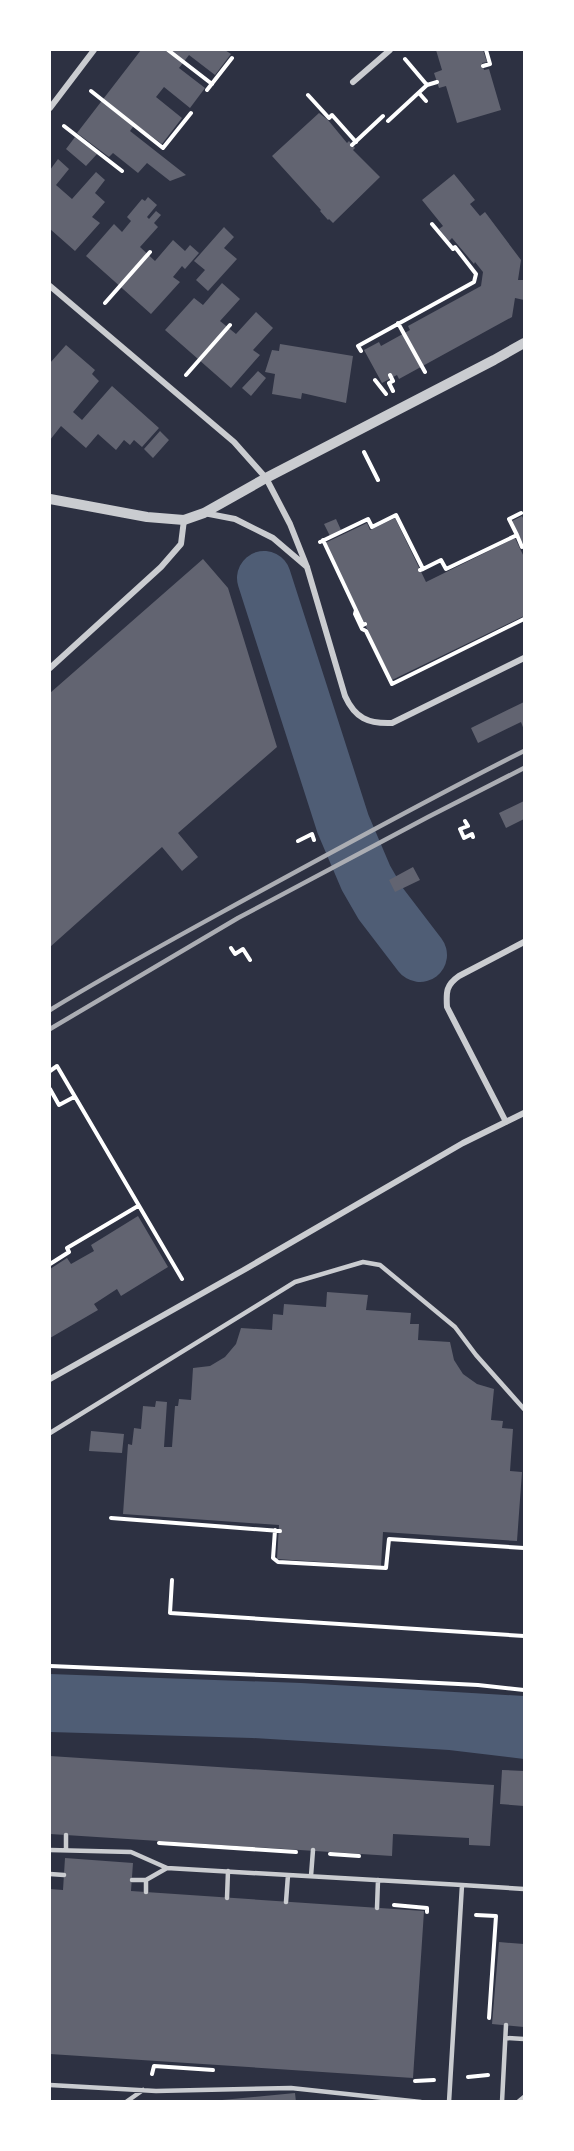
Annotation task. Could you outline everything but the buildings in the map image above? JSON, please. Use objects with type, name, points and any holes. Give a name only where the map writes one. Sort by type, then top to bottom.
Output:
[{"type":"street","points":[[50,108],[94,50]]},
{"type":"street","points":[[352,82],[390,50]]},
{"type":"street","points":[[50,285],[234,442],[266,478],[290,524],[307,567],[345,696],[351,709],[363,718],[380,723],[392,723],[525,658]]},
{"type":"street","points":[[50,499],[147,517],[183,520],[204,513],[266,478],[525,343]]},
{"type":"street","points":[[204,513],[234,519],[273,538],[307,567]]},
{"type":"street","points":[[50,668],[161,567],[181,544],[183,520]]},
{"type":"street","points":[[506,1122],[447,1007],[446,993],[450,982],[459,975],[525,942]]},
{"type":"street","points":[[50,1379],[463,1143],[525,1113]]},
{"type":"lane","points":[[50,1434],[295,1282],[363,1262],[380,1265],[455,1327],[476,1355],[525,1409]]},
{"type":"lane","points":[[66,1835],[66,1851]]},
{"type":"lane","points":[[50,1850],[131,1852],[167,1868],[525,1889]]},
{"type":"lane","points":[[311,1876],[313,1852]]},
{"type":"lane","points":[[132,1880],[146,1880],[167,1868]]},
{"type":"lane","points":[[227,1898],[228,1871]]},
{"type":"lane","points":[[50,1874],[64,1875]]},
{"type":"lane","points":[[286,1902],[288,1875]]},
{"type":"lane","points":[[146,1880],[146,1892]]},
{"type":"lane","points":[[377,1908],[378,1880]]},
{"type":"lane","points":[[449,2102],[462,1885]]},
{"type":"lane","points":[[502,2102],[506,2025]]},
{"type":"lane","points":[[506,2038],[525,2039]]},
{"type":"lane","points":[[50,2085],[143,2090],[291,2088],[421,2102]]},
{"type":"lane","points":[[126,2102],[143,2090]]},
{"type":"lane","points":[[518,2102],[525,2097]]},
{"type":"path","points":[[168,50],[212,84]]},
{"type":"path","points":[[483,66],[490,64],[486,50]]},
{"type":"path","points":[[403,57],[428,85]]},
{"type":"path","points":[[207,90],[232,58]]},
{"type":"path","points":[[388,121],[418,93],[437,81]]},
{"type":"path","points":[[91,91],[163,148],[191,113]]},
{"type":"path","points":[[418,93],[426,101]]},
{"type":"path","points":[[308,94],[329,118],[332,115],[354,143],[383,116]]},
{"type":"path","points":[[64,126],[122,171]]},
{"type":"path","points":[[361,351],[358,346],[474,282],[476,274],[455,247],[453,249],[432,224]]},
{"type":"path","points":[[105,303],[150,252]]},
{"type":"path","points":[[475,278],[482,279]]},
{"type":"path","points":[[470,284],[474,290]]},
{"type":"path","points":[[461,289],[465,295]]},
{"type":"path","points":[[412,315],[416,322]]},
{"type":"path","points":[[398,323],[427,375]]},
{"type":"path","points":[[186,375],[230,325]]},
{"type":"path","points":[[372,338],[376,344]]},
{"type":"path","points":[[390,375],[393,381],[389,383],[394,392]]},
{"type":"path","points":[[375,380],[387,395]]},
{"type":"path","points":[[364,452],[378,480]]},
{"type":"path","points":[[521,513],[509,519],[524,548]]},
{"type":"path","points":[[365,624],[363,625],[322,541],[368,519],[372,526],[396,514],[422,569],[441,560],[446,569],[517,535]]},
{"type":"path","points":[[356,610],[355,614],[393,684],[525,619]]},
{"type":"path","points":[[465,821],[468,826],[460,829],[464,838],[472,834],[473,837]]},
{"type":"path","points":[[298,841],[312,834],[314,840]]},
{"type":"path","points":[[231,948],[235,954],[243,949],[250,960]]},
{"type":"path","points":[[50,1071],[57,1066],[182,1280]]},
{"type":"path","points":[[50,1089],[59,1105],[74,1097]]},
{"type":"path","points":[[50,1264],[69,1252],[67,1248],[138,1206]]},
{"type":"path","points":[[111,1518],[277,1531],[273,1558],[278,1562],[386,1568],[389,1539],[525,1548]]},
{"type":"path","points":[[172,1580],[170,1613],[525,1636]]},
{"type":"path","points":[[50,1666],[478,1685],[525,1690]]},
{"type":"path","points":[[156,1843],[359,1856]]},
{"type":"path","points":[[474,1915],[496,1916],[489,2018]]},
{"type":"path","points":[[486,2064],[486,2075]]},
{"type":"water","points":[[50,1674],[301,1683],[524,1696],[524,1759],[449,1750],[252,1738],[50,1732]]},
{"type":"waterway","points":[[264,578],[343,824],[366,878],[381,904],[420,955]]},
{"type":"railway","points":[[50,1010],[255,894],[524,751]]},
{"type":"railway","points":[[50,1029],[238,918],[524,768]]}]
